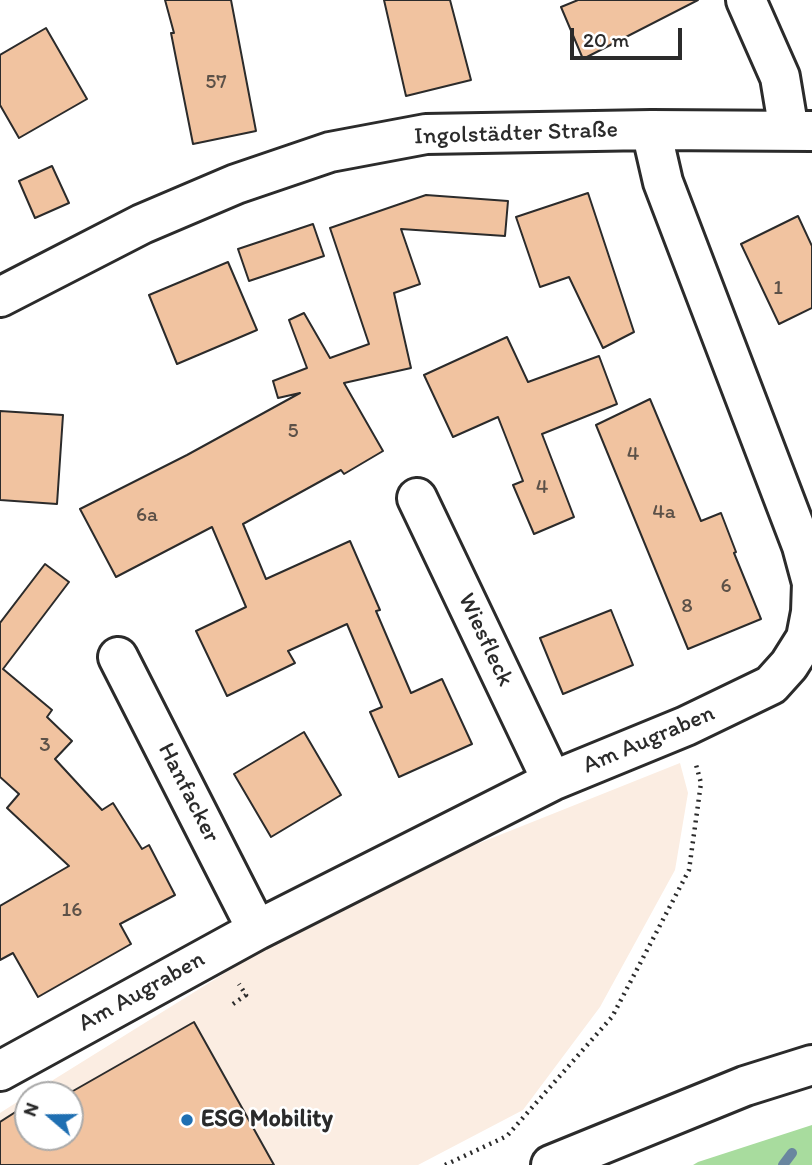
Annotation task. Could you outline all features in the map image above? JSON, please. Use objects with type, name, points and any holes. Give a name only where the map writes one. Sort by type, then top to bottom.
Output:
[{"type":"street","points":[[746,0],[801,131]]},
{"type":"street","name":"Ingolstädter Straße","points":[[0,297],[142,224],[236,184],[330,152],[426,134],[651,130],[801,131]]},
{"type":"street","name":"Am Augraben","points":[[0,1070],[257,930],[552,781],[686,726],[771,685],[789,665],[806,638],[811,612],[812,583],[802,546],[663,182],[651,130]]},
{"type":"street","name":"Wiesfleck","points":[[417,498],[552,781]]},
{"type":"street","name":"Hanfacker","points":[[118,657],[257,930]]},
{"type":"street","points":[[551,1165],[746,1086],[812,1065]]},
{"type":"path","points":[[445,1165],[507,1136],[612,1017],[689,870],[701,783],[686,726]]},
{"type":"shaded area","points":[[680,763],[688,793],[675,870],[600,1007],[523,1110],[418,1165],[0,1165],[0,1113],[14,1104],[14,1151],[84,1151],[84,1081],[51,1081],[249,958],[417,868]]},
{"type":"green space","points":[[812,1125],[812,1165],[693,1165],[698,1162]]},
{"type":"building","points":[[165,0],[231,0],[256,131],[193,144],[171,33],[174,33]]},
{"type":"building","points":[[384,0],[450,0],[471,80],[406,96]]},
{"type":"building","points":[[578,0],[698,0],[583,59],[561,7]]},
{"type":"building","points":[[46,28],[87,99],[19,138],[0,105],[0,55]]},
{"type":"building","points":[[52,166],[69,203],[35,218],[19,181]]},
{"type":"building","points":[[588,193],[634,332],[603,348],[569,277],[540,287],[516,217]]},
{"type":"building","points":[[426,195],[508,201],[505,236],[401,229],[420,284],[394,293],[411,368],[344,383],[383,451],[344,474],[341,470],[243,524],[266,579],[350,541],[380,610],[376,611],[411,693],[442,679],[472,744],[399,777],[370,712],[382,707],[347,624],[288,651],[295,663],[227,696],[196,631],[246,607],[212,527],[116,577],[80,509],[187,455],[300,393],[278,398],[273,381],[307,368],[289,320],[304,313],[330,358],[369,344],[330,228]]},
{"type":"building","points":[[798,216],[812,246],[812,308],[779,324],[741,244]]},
{"type":"building","points":[[313,224],[324,256],[249,281],[238,249]]},
{"type":"building","points":[[228,262],[257,330],[177,364],[149,295]]},
{"type":"building","points":[[507,337],[528,382],[599,356],[617,404],[542,434],[574,517],[534,534],[513,485],[523,481],[498,417],[453,437],[424,375]]},
{"type":"building","points":[[650,399],[701,521],[721,513],[761,619],[688,649],[596,425]]},
{"type":"building","points":[[0,411],[63,415],[57,504],[0,500]]},
{"type":"building","points":[[45,564],[69,582],[3,669],[52,710],[47,717],[72,741],[55,759],[102,810],[113,803],[142,849],[149,845],[175,895],[120,924],[131,944],[38,997],[13,953],[0,960],[0,906],[69,866],[7,808],[19,794],[0,777],[0,623]]},
{"type":"building","points":[[611,610],[633,665],[563,694],[540,638]]},
{"type":"building","points":[[304,732],[341,795],[271,837],[234,774]]},
{"type":"building","name":"ESG Mobility","points":[[194,1022],[274,1165],[0,1165],[0,1122],[14,1113],[14,1151],[84,1151],[84,1085]]},
{"type":"waterway","points":[[783,1165],[792,1153]]},
{"type":"place","name":"ESG Mobility","points":[[187,1120]]}]
